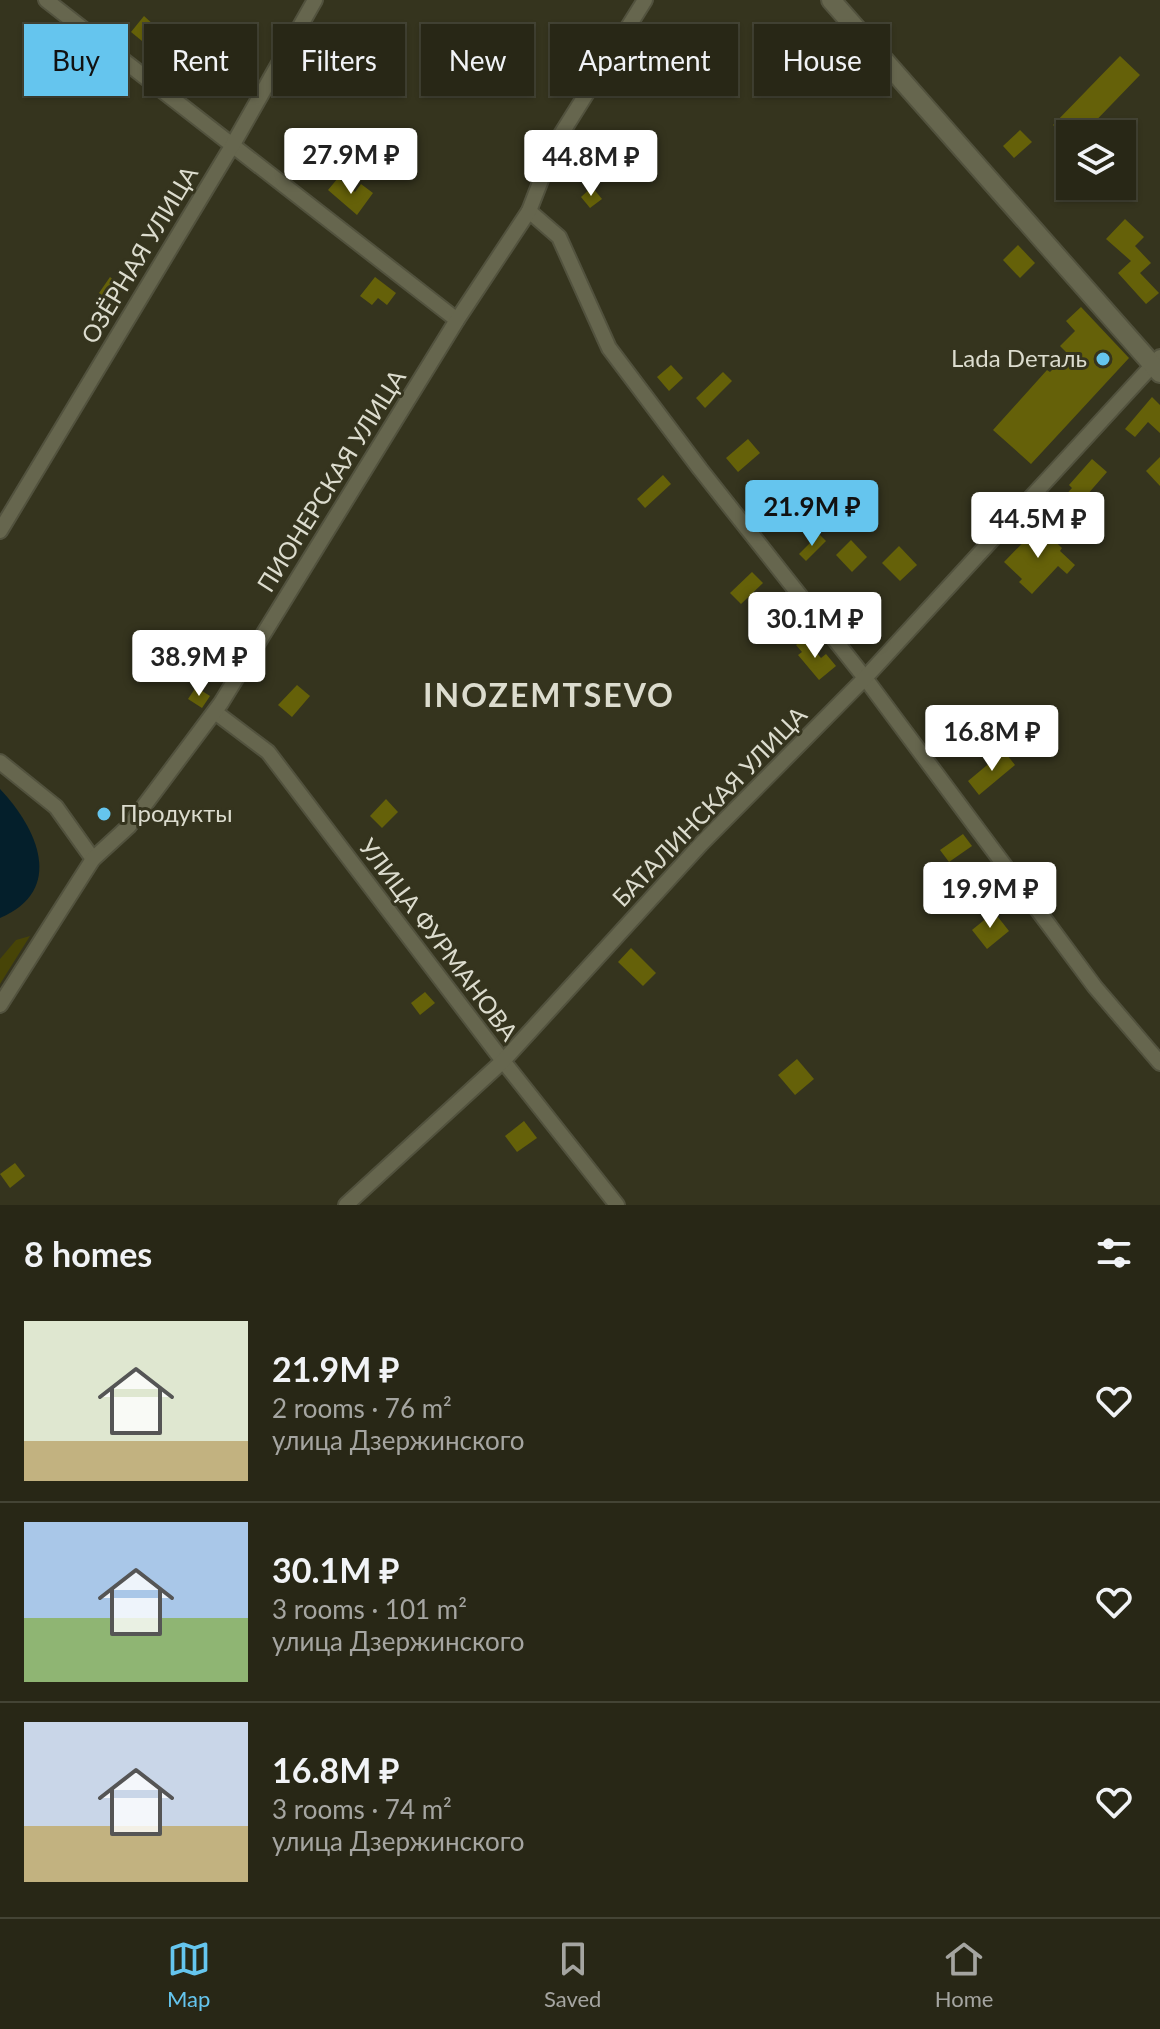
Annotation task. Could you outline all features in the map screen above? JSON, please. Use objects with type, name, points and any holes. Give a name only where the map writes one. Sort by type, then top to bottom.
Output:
[{"type":"main road","points":[[831,0],[1158,365]]},
{"type":"street","points":[[46,0],[457,320]]},
{"type":"street","name":"ОЗЁРНАЯ УЛИЦА","points":[[0,531],[232,146],[315,0]]},
{"type":"street","name":"ПИОНЕРСКАЯ УЛИЦА","points":[[0,1005],[93,859],[129,826],[215,712],[457,320],[529,211],[555,144],[645,0]]},
{"type":"street","points":[[529,211],[559,237],[609,348],[865,678],[1095,987],[1160,1063]]},
{"type":"street","name":"БАТАЛИНСКАЯ УЛИЦА","points":[[346,1205],[503,1061],[701,844],[865,678],[1158,365]]},
{"type":"street","name":"УЛИЦА ФУРМАНОВА","points":[[215,712],[268,752],[503,1061],[617,1205]]},
{"type":"street","points":[[0,762],[56,807],[93,859]]},
{"type":"shaded area","points":[[30,936],[0,984],[0,959],[16,940]]},
{"type":"water","points":[[0,789],[25,822],[34,840],[39,858],[39,875],[33,892],[20,906],[0,918]]},
{"type":"building","points":[[144,16],[153,24],[144,24],[142,41],[131,32]]},
{"type":"building","points":[[1120,56],[1140,75],[1097,120],[1058,120]]},
{"type":"building","points":[[1020,130],[1032,142],[1014,158],[1003,146]]},
{"type":"building","points":[[588,139],[604,153],[586,173],[570,159]]},
{"type":"building","points":[[338,178],[355,192],[361,184],[373,193],[357,215],[328,190]]},
{"type":"building","points":[[592,187],[602,199],[590,208],[581,197]]},
{"type":"building","points":[[1125,219],[1144,237],[1135,246],[1151,263],[1140,273],[1159,293],[1146,304],[1118,273],[1131,261],[1106,239]]},
{"type":"building","points":[[1018,245],[1035,263],[1020,278],[1003,260]]},
{"type":"building","points":[[110,277],[124,288],[113,303],[99,293]]},
{"type":"building","points":[[375,277],[396,293],[387,305],[378,298],[372,305],[360,296]]},
{"type":"building","points":[[1081,307],[1129,358],[1031,464],[993,430],[1047,370],[1050,372],[1068,354],[1060,346],[1075,331],[1066,321]]},
{"type":"building","points":[[671,365],[683,378],[669,391],[657,377]]},
{"type":"building","points":[[723,372],[732,381],[705,408],[696,398]]},
{"type":"building","points":[[1152,397],[1160,405],[1160,433],[1148,422],[1135,437],[1125,429]]},
{"type":"building","points":[[748,439],[760,453],[738,472],[726,458]]},
{"type":"building","points":[[1160,457],[1160,486],[1146,471]]},
{"type":"building","points":[[1092,459],[1107,472],[1073,511],[1061,500],[1072,488],[1069,485]]},
{"type":"building","points":[[663,475],[671,484],[645,508],[637,499]]},
{"type":"building","points":[[1039,526],[1075,565],[1067,574],[1058,566],[1032,594],[1004,562]]},
{"type":"building","points":[[819,534],[826,541],[806,561],[799,554]]},
{"type":"building","points":[[851,540],[867,557],[852,572],[836,555]]},
{"type":"building","points":[[899,546],[917,565],[900,581],[882,563]]},
{"type":"building","points":[[752,572],[763,583],[741,604],[730,593]]},
{"type":"building","points":[[804,638],[821,658],[826,654],[836,666],[819,680],[798,655],[802,652],[796,645]]},
{"type":"building","points":[[297,685],[310,696],[292,717],[278,705]]},
{"type":"building","points":[[196,687],[210,696],[202,708],[188,699]]},
{"type":"building","points":[[1004,751],[1015,765],[979,795],[968,781]]},
{"type":"building","points":[[386,799],[398,812],[382,828],[370,816]]},
{"type":"building","points":[[963,834],[972,846],[949,862],[940,850]]},
{"type":"building","points":[[994,912],[1009,931],[987,949],[972,930]]},
{"type":"building","points":[[631,948],[656,973],[643,986],[618,962]]},
{"type":"building","points":[[425,992],[435,1003],[420,1015],[411,1003]]},
{"type":"building","points":[[797,1059],[814,1079],[795,1095],[778,1075]]},
{"type":"building","points":[[524,1121],[537,1138],[517,1152],[505,1136]]},
{"type":"building","points":[[15,1163],[25,1176],[10,1188],[0,1174]]},
{"type":"place","name":"Lada Dеталь","points":[[1103,359]]},
{"type":"place","name":"Продукты","points":[[104,814]]},
{"type":"district","name":"INOZEMTSEVO","points":[[549,696]]}]
